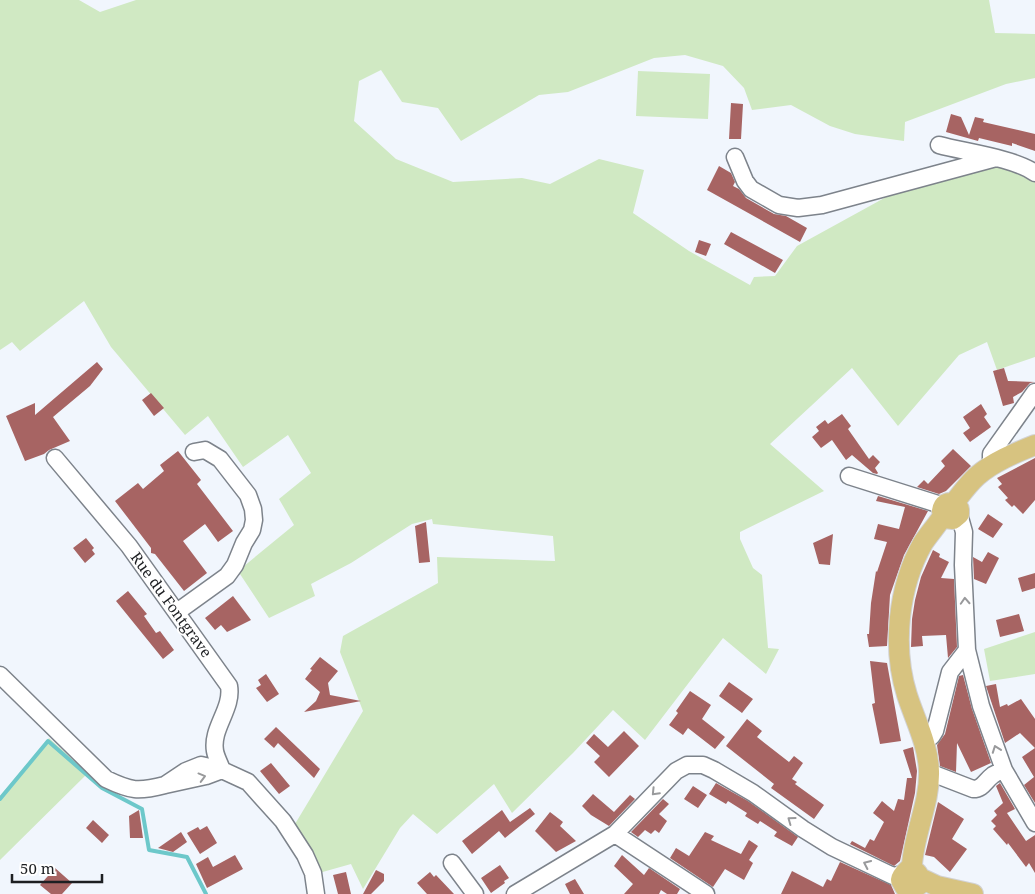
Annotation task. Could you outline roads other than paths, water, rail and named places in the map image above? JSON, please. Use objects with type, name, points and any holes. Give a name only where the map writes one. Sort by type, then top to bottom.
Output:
[{"type":"main road","points":[[973,894],[910,881],[926,800],[929,772],[924,742],[906,693],[902,674],[901,613],[915,560],[923,543],[975,478],[991,466],[1035,444]]},
{"type":"street","points":[[939,145],[996,158],[1028,168],[1035,173]]},
{"type":"street","points":[[735,157],[745,181],[751,189],[779,205],[798,208],[822,204],[996,158]]},
{"type":"street","points":[[991,466],[991,454],[1035,392]]},
{"type":"street","points":[[177,612],[227,576],[235,565],[244,543],[252,530],[254,520],[253,509],[248,495],[220,459],[205,450],[194,452]]},
{"type":"street","name":"Rue du Fontgrave","points":[[55,458],[128,546],[177,612],[228,686],[230,694],[228,703],[215,737],[215,750],[222,770]]},
{"type":"street","points":[[850,476],[950,510],[964,532],[963,565],[967,650],[980,706],[1004,770],[1035,822]]},
{"type":"street","points":[[924,742],[932,736],[935,730],[950,672],[967,650]]},
{"type":"street","points":[[0,675],[106,779],[125,788],[146,790],[165,786],[195,767],[206,765],[248,782],[284,821],[305,854],[313,873],[316,894]]},
{"type":"street","points":[[515,894],[615,834],[676,771],[687,765],[703,765],[714,770],[753,793],[803,829],[832,847],[892,876],[910,881]]},
{"type":"street","points":[[929,772],[977,789],[981,788],[992,776],[1004,770]]},
{"type":"street","points":[[615,834],[706,894]]},
{"type":"street","points":[[452,864],[475,894]]},
{"type":"waterway","points":[[0,799],[48,741],[102,788],[142,809],[149,850],[187,857],[206,894]]}]
